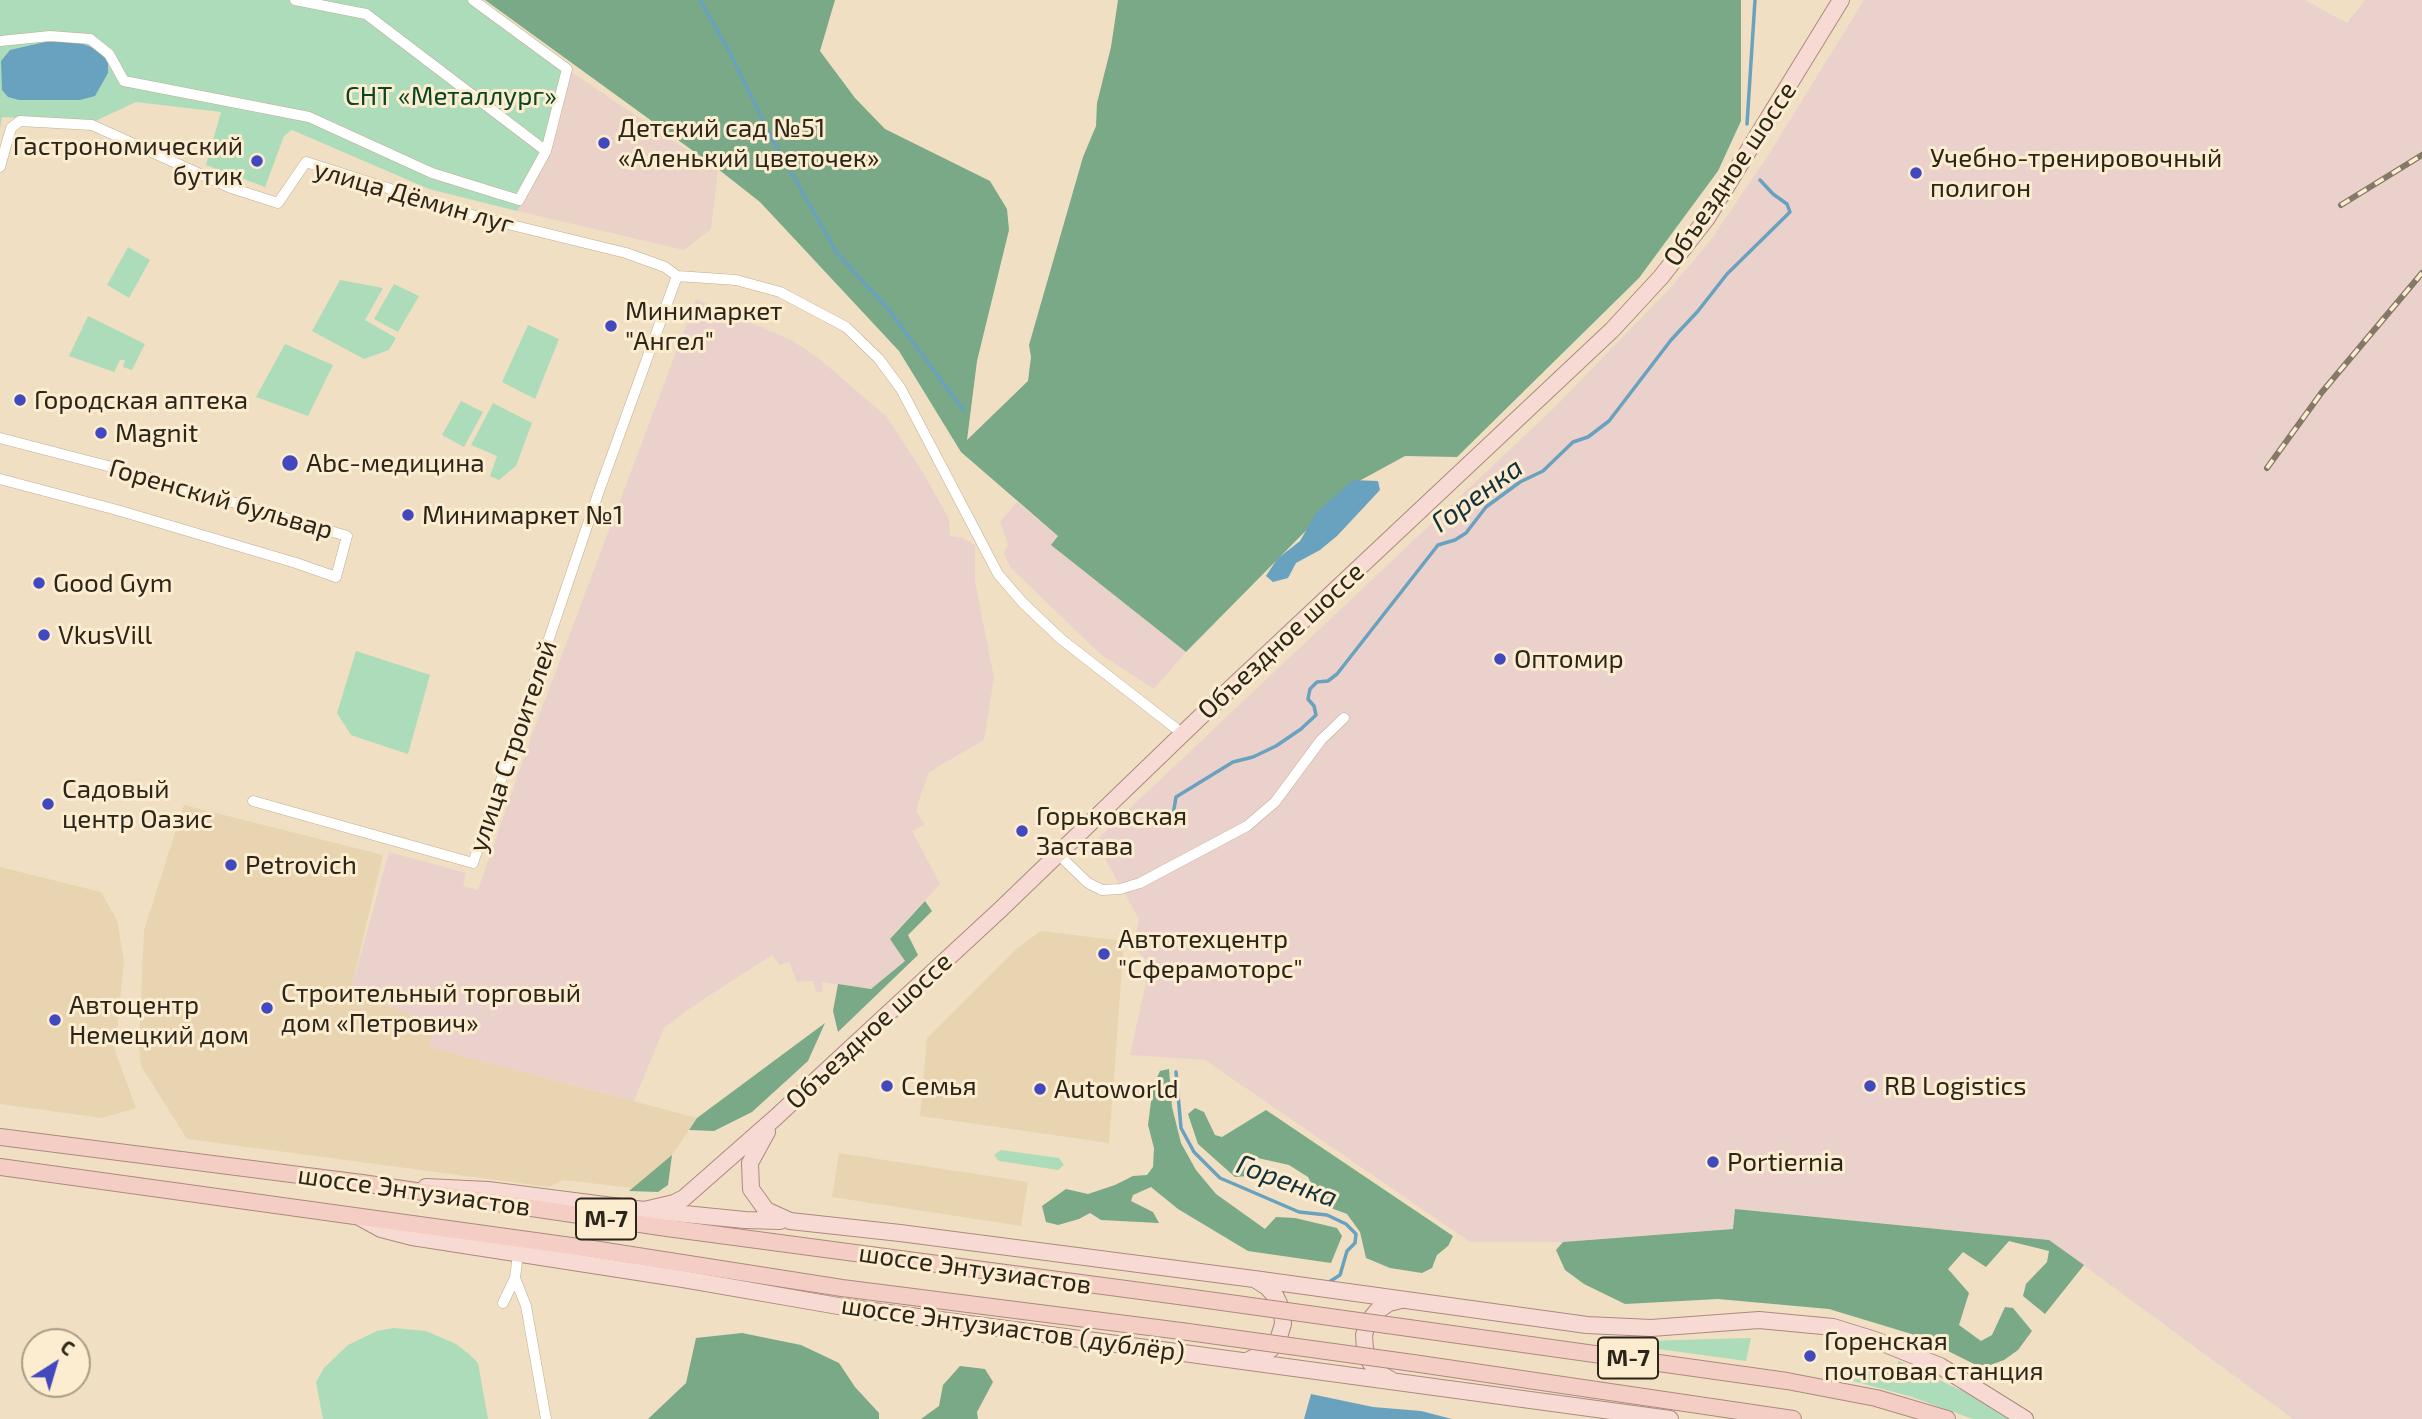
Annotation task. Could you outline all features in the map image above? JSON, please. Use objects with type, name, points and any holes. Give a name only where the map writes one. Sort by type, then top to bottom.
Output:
[{"type":"highway","name":"шоссе Энтузиастов","points":[[0,1137],[362,1183],[667,1228],[1787,1381],[1876,1398],[1947,1419]]},
{"type":"highway","name":"шоссе Энтузиастов","points":[[0,1167],[593,1249],[842,1288],[1181,1331],[1793,1419]]},
{"type":"main road","name":"Объездное шоссе","points":[[644,1210],[684,1198],[775,1118],[1612,330],[1661,277],[1707,218],[1842,0]]},
{"type":"main road","points":[[775,1118],[753,1155],[750,1181],[755,1197],[766,1210],[790,1221]]},
{"type":"main road","points":[[362,1183],[488,1190],[644,1210],[745,1220],[790,1221],[907,1234],[1334,1289],[1564,1322],[1651,1328],[1759,1320],[1833,1327],[1875,1340],[1940,1366],[2025,1419]]},
{"type":"main road","name":"шоссе Энтузиастов (дублёр)","points":[[361,1218],[381,1230],[412,1237],[844,1307],[1670,1419]]},
{"type":"main road","points":[[1247,1361],[1270,1349],[1279,1338],[1283,1324],[1282,1310],[1276,1297],[1254,1279]]},
{"type":"main road","points":[[1393,1381],[1379,1373],[1370,1362],[1364,1335],[1368,1322],[1377,1311],[1389,1303],[1403,1299]]},
{"type":"street","points":[[295,0],[366,14],[546,151]]},
{"type":"street","points":[[0,41],[50,36],[90,39],[110,54],[124,81],[309,117],[432,173],[519,200],[546,151],[567,69],[473,0]]},
{"type":"street","name":"улица Дёмин луг","points":[[0,167],[11,128],[20,121],[92,125],[232,188],[278,203],[306,162],[475,216],[626,253],[665,267],[677,276]]},
{"type":"street","points":[[677,276],[736,280],[780,292],[846,327],[879,359],[901,389],[998,574],[1023,603],[1061,639],[1183,734]]},
{"type":"street","name":"улица Строителей","points":[[253,802],[473,863],[599,491],[677,276]]},
{"type":"street","name":"Горенский бульвар","points":[[0,438],[127,471],[347,536],[336,577],[117,510],[0,479]]},
{"type":"street","points":[[1058,854],[1088,883],[1102,890],[1120,889],[1140,883],[1247,827],[1275,802],[1321,740],[1344,718]]},
{"type":"street","points":[[503,1303],[515,1278],[518,1254]]},
{"type":"street","points":[[515,1278],[526,1306],[546,1419]]},
{"type":"shaded area","points":[[1864,0],[2305,0],[2347,23],[2365,0],[2422,0],[2422,1419],[2293,1419],[2049,1240],[1736,1209],[1733,1229],[1563,1242],[1470,1242],[1205,1060],[1130,1055],[1150,964],[1133,947],[1139,919],[1095,841],[1556,406],[1672,286],[1710,241],[1769,154]]},
{"type":"shaded area","points":[[570,71],[718,171],[711,229],[684,250],[517,211],[539,176],[548,153],[565,98]]},
{"type":"shaded area","points":[[696,299],[791,340],[816,356],[887,417],[949,519],[950,536],[963,538],[975,545],[975,581],[994,678],[984,740],[929,772],[921,794],[916,811],[925,825],[912,831],[940,884],[890,938],[905,961],[871,989],[822,982],[823,992],[816,992],[813,981],[797,982],[789,962],[780,965],[772,955],[664,1028],[634,1101],[428,1047],[436,1023],[350,993],[389,852],[466,873],[463,886],[478,890],[531,737]]},
{"type":"shaded area","points":[[1017,502],[1059,537],[1052,546],[1186,652],[1154,689],[1100,654],[1010,567],[1004,553],[1008,544],[1000,522]]},
{"type":"shaded area","name":"Строительный торговый дом «Петрович»","points":[[184,805],[383,855],[350,993],[436,1023],[429,1047],[697,1118],[672,1155],[633,1188],[563,1180],[549,1187],[187,1139],[141,1066],[139,1046],[144,930]]},
{"type":"shaded area","points":[[0,867],[101,892],[117,920],[124,961],[115,1051],[136,1108],[102,1118],[0,1104]]},
{"type":"shaded area","points":[[1041,931],[1124,941],[1109,1143],[920,1116],[927,1038],[1016,949]]},
{"type":"shaded area","points":[[839,1153],[1028,1182],[1021,1226],[832,1197]]},
{"type":"green space","name":"СНТ «Металлург»","points":[[0,0],[480,0],[570,71],[565,98],[548,153],[539,176],[517,211],[429,189],[292,130],[284,136],[265,187],[206,165],[221,112],[136,102],[93,122],[2,117],[0,128]]},
{"type":"green space","points":[[485,0],[835,0],[820,51],[855,98],[885,129],[990,181],[1007,209],[1009,230],[977,361],[967,440],[1028,381],[1031,357],[1029,345],[1083,157],[1096,126],[1097,103],[1111,47],[1118,0],[1741,0],[1741,121],[1718,171],[1639,278],[1457,457],[1405,456],[1350,486],[1186,652],[1051,545],[1058,536],[961,452],[899,351],[760,202]]},
{"type":"green space","points":[[128,247],[150,260],[129,298],[107,285]]},
{"type":"green space","points":[[340,280],[383,288],[365,320],[396,338],[389,350],[364,359],[312,331]]},
{"type":"green space","points":[[394,284],[419,296],[398,332],[374,319]]},
{"type":"green space","points":[[88,316],[145,344],[132,370],[123,367],[125,360],[120,360],[114,372],[69,356]]},
{"type":"green space","points":[[528,325],[559,339],[535,399],[502,382]]},
{"type":"green space","points":[[285,344],[333,365],[308,416],[256,397]]},
{"type":"green space","points":[[461,401],[483,412],[464,447],[442,435]]},
{"type":"green space","points":[[493,403],[532,423],[516,466],[499,480],[490,476],[497,456],[471,445]]},
{"type":"green space","points":[[356,651],[430,675],[408,754],[351,735],[337,713]]},
{"type":"green space","points":[[925,901],[932,911],[908,935],[918,955],[838,1032],[833,1011],[838,984],[871,989],[905,961],[890,939]]},
{"type":"green space","points":[[825,1023],[808,1061],[752,1112],[714,1131],[689,1130],[697,1118]]},
{"type":"green space","points":[[1169,1069],[1172,1107],[1181,1143],[1196,1170],[1216,1194],[1265,1229],[1276,1217],[1295,1218],[1337,1228],[1342,1236],[1331,1263],[1248,1251],[1178,1209],[1151,1187],[1133,1195],[1131,1201],[1153,1212],[1159,1223],[1101,1220],[1090,1213],[1058,1225],[1046,1222],[1042,1206],[1066,1189],[1088,1194],[1133,1176],[1147,1175],[1153,1167],[1154,1148],[1148,1125],[1153,1086],[1160,1071]]},
{"type":"green space","points":[[1195,1108],[1204,1112],[1215,1135],[1222,1137],[1266,1110],[1453,1236],[1448,1246],[1437,1255],[1432,1268],[1422,1273],[1390,1268],[1366,1258],[1360,1232],[1347,1214],[1323,1205],[1308,1177],[1289,1165],[1249,1156],[1244,1165],[1248,1176],[1235,1177],[1198,1144],[1188,1114]]},
{"type":"green space","points":[[1001,1150],[1059,1158],[1064,1165],[1058,1170],[999,1161],[994,1155]]},
{"type":"green space","points":[[672,1155],[668,1185],[658,1192],[629,1191]]},
{"type":"green space","points":[[1735,1209],[2049,1240],[2084,1265],[2045,1314],[2023,1296],[2026,1284],[2047,1262],[2049,1251],[2009,1241],[1986,1267],[1963,1252],[1948,1269],[1969,1293],[1959,1325],[1981,1341],[1992,1335],[2005,1307],[2013,1308],[2032,1331],[2018,1350],[2004,1360],[1982,1368],[1918,1336],[1829,1309],[1718,1299],[1625,1304],[1584,1284],[1565,1270],[1556,1250],[1563,1242],[1733,1229]]},
{"type":"green space","points":[[393,1328],[426,1331],[456,1344],[469,1354],[478,1363],[488,1419],[323,1419],[316,1382],[324,1368],[348,1345],[377,1331]]},
{"type":"green space","points":[[742,1333],[801,1345],[839,1363],[855,1387],[879,1413],[879,1419],[648,1419],[686,1383],[696,1338]]},
{"type":"green space","points":[[1751,1338],[1746,1361],[1608,1342]]},
{"type":"green space","points":[[1899,1361],[1973,1396],[2008,1419],[1973,1419],[1909,1396],[1849,1380],[1854,1365],[1890,1373]]},
{"type":"green space","points":[[960,1366],[985,1369],[993,1382],[977,1412],[978,1419],[921,1419],[939,1406],[943,1385]]},
{"type":"water","points":[[75,41],[94,48],[108,61],[108,73],[95,96],[80,100],[19,100],[8,97],[2,90],[1,61],[10,50],[45,42]]},
{"type":"water","points":[[1353,480],[1378,481],[1380,490],[1337,536],[1320,550],[1296,563],[1288,578],[1273,582],[1266,576],[1277,559],[1300,541],[1316,513]]},
{"type":"water","points":[[1311,1394],[1373,1407],[1421,1411],[1452,1419],[1304,1419]]},
{"type":"waterway","points":[[700,0],[730,53],[771,137],[837,253],[889,310],[964,411]]},
{"type":"waterway","name":"Горенка","points":[[1747,124],[1755,0]]},
{"type":"waterway","name":"Горенка","points":[[1172,821],[1176,797],[1233,762],[1253,757],[1276,746],[1316,715],[1314,706],[1308,699],[1310,689],[1317,682],[1328,681],[1337,674],[1438,545],[1455,540],[1466,533],[1486,507],[1520,482],[1543,471],[1573,442],[1588,437],[1609,421],[1671,340],[1727,274],[1790,212],[1787,204],[1760,180]]},
{"type":"waterway","name":"Горенка","points":[[1176,1072],[1181,1128],[1194,1152],[1220,1178],[1299,1212],[1327,1215],[1346,1224],[1356,1234],[1355,1243],[1347,1251],[1340,1275],[1329,1282]]},
{"type":"railway","points":[[2341,205],[2422,155]]},
{"type":"railway","points":[[2267,468],[2322,392],[2422,273]]},
{"type":"place","name":"Детский сад №51 «Аленький цветочек»","points":[[604,143]]},
{"type":"place","name":"Гастрономический бутик","points":[[257,161]]},
{"type":"place","name":"Учебно-тренировочный полигон","points":[[1916,173]]},
{"type":"place","name":"Минимаркет \"Ангел\"","points":[[611,326]]},
{"type":"place","name":"Городская аптека","points":[[20,400]]},
{"type":"place","name":"Magnit","points":[[101,433]]},
{"type":"place","name":"Abc-медицина","points":[[290,463]]},
{"type":"place","name":"Минимаркет №1","points":[[408,515]]},
{"type":"place","name":"Good Gym","points":[[39,583]]},
{"type":"place","name":"VkusVill","points":[[44,635]]},
{"type":"place","name":"Оптомир","points":[[1500,659]]},
{"type":"place","name":"Садовый центр Оазис","points":[[48,804]]},
{"type":"place","name":"Горьковская Застава","points":[[1022,831]]},
{"type":"place","name":"Petrovich","points":[[231,865]]},
{"type":"place","name":"Автотехцентр \"Сферамоторс\"","points":[[1104,954]]},
{"type":"place","name":"Строительный торговый дом «Петрович»","points":[[267,1008]]},
{"type":"place","name":"Автоцентр Немецкий дом","points":[[55,1020]]},
{"type":"place","name":"Семья","points":[[887,1086]]},
{"type":"place","name":"RB Logistics","points":[[1870,1086]]},
{"type":"place","name":"Autoworld","points":[[1040,1089]]},
{"type":"place","name":"Portiernia","points":[[1713,1162]]},
{"type":"place","name":"Горенская почтовая станция","points":[[1810,1356]]}]
